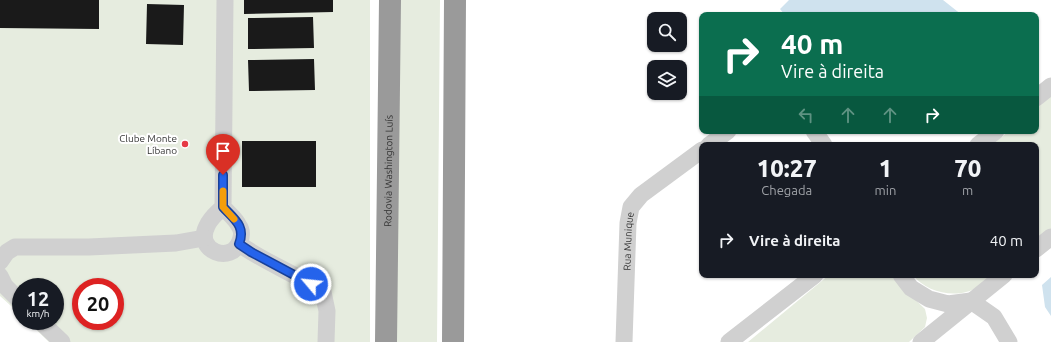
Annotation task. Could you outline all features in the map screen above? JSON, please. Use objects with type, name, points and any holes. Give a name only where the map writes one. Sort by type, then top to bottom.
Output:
[{"type":"highway","name":"Rodovia Washington Luís","points":[[386,342],[390,0]]},
{"type":"highway","points":[[454,0],[454,342]]},
{"type":"street","points":[[223,207],[214,215],[207,225],[204,238],[206,244],[211,249],[223,254],[235,249],[242,238],[239,225],[223,207],[225,0]]},
{"type":"street","points":[[1039,96],[1051,86]]},
{"type":"street","points":[[713,142],[724,134]]},
{"type":"street","points":[[982,142],[992,134]]},
{"type":"street","name":"Rua Munique","points":[[624,342],[628,223],[631,207],[641,195],[699,152]]},
{"type":"street","points":[[1039,247],[1051,237]]},
{"type":"street","points":[[0,262],[7,252],[15,247],[89,247],[176,243],[204,238]]},
{"type":"street","points":[[239,244],[323,292],[327,311],[326,342]]},
{"type":"street","points":[[0,276],[5,286],[12,293]]},
{"type":"street","points":[[729,342],[811,278]]},
{"type":"street","points":[[903,278],[911,288],[929,299],[948,304],[971,301],[994,316],[1009,342]]},
{"type":"street","points":[[921,342],[1000,278]]},
{"type":"street","points":[[49,330],[62,342]]},
{"type":"shaded area","name":"Clube Monte Líbano","points":[[0,0],[370,0],[370,342],[49,342],[36,330],[64,330],[64,278],[12,278],[12,307],[0,296]]},
{"type":"shaded area","points":[[395,0],[440,0],[437,342],[391,342]]},
{"type":"shaded area","points":[[1051,96],[1051,230],[1046,235],[1039,236],[1039,142],[996,142],[1005,134],[1039,134],[1039,106]]},
{"type":"shaded area","points":[[825,278],[894,278],[925,309],[927,318],[925,327],[909,342],[748,342]]},
{"type":"shaded area","points":[[916,278],[989,278],[977,288],[966,292],[952,294],[937,291],[923,285]]},
{"type":"water","points":[[789,0],[943,0],[958,12],[782,12],[780,9]]},
{"type":"water","points":[[1051,277],[1051,316],[1045,307],[1042,285]]},
{"type":"building","points":[[0,0],[99,0],[99,29],[0,28]]},
{"type":"building","points":[[244,0],[333,0],[333,12],[244,14]]},
{"type":"building","points":[[147,4],[184,5],[183,45],[146,44]]},
{"type":"building","points":[[313,17],[314,48],[248,49],[248,18]]},
{"type":"building","points":[[314,59],[315,90],[249,91],[248,60]]},
{"type":"building","points":[[242,141],[316,141],[316,187],[242,187]]},
{"type":"slow traffic","points":[[223,191],[223,207],[234,219]]},
{"type":"place","name":"Clube Monte Líbano","points":[[185,144]]},
{"type":"route","points":[[223,175],[223,207],[239,225],[242,238],[239,244],[311,284]]}]
